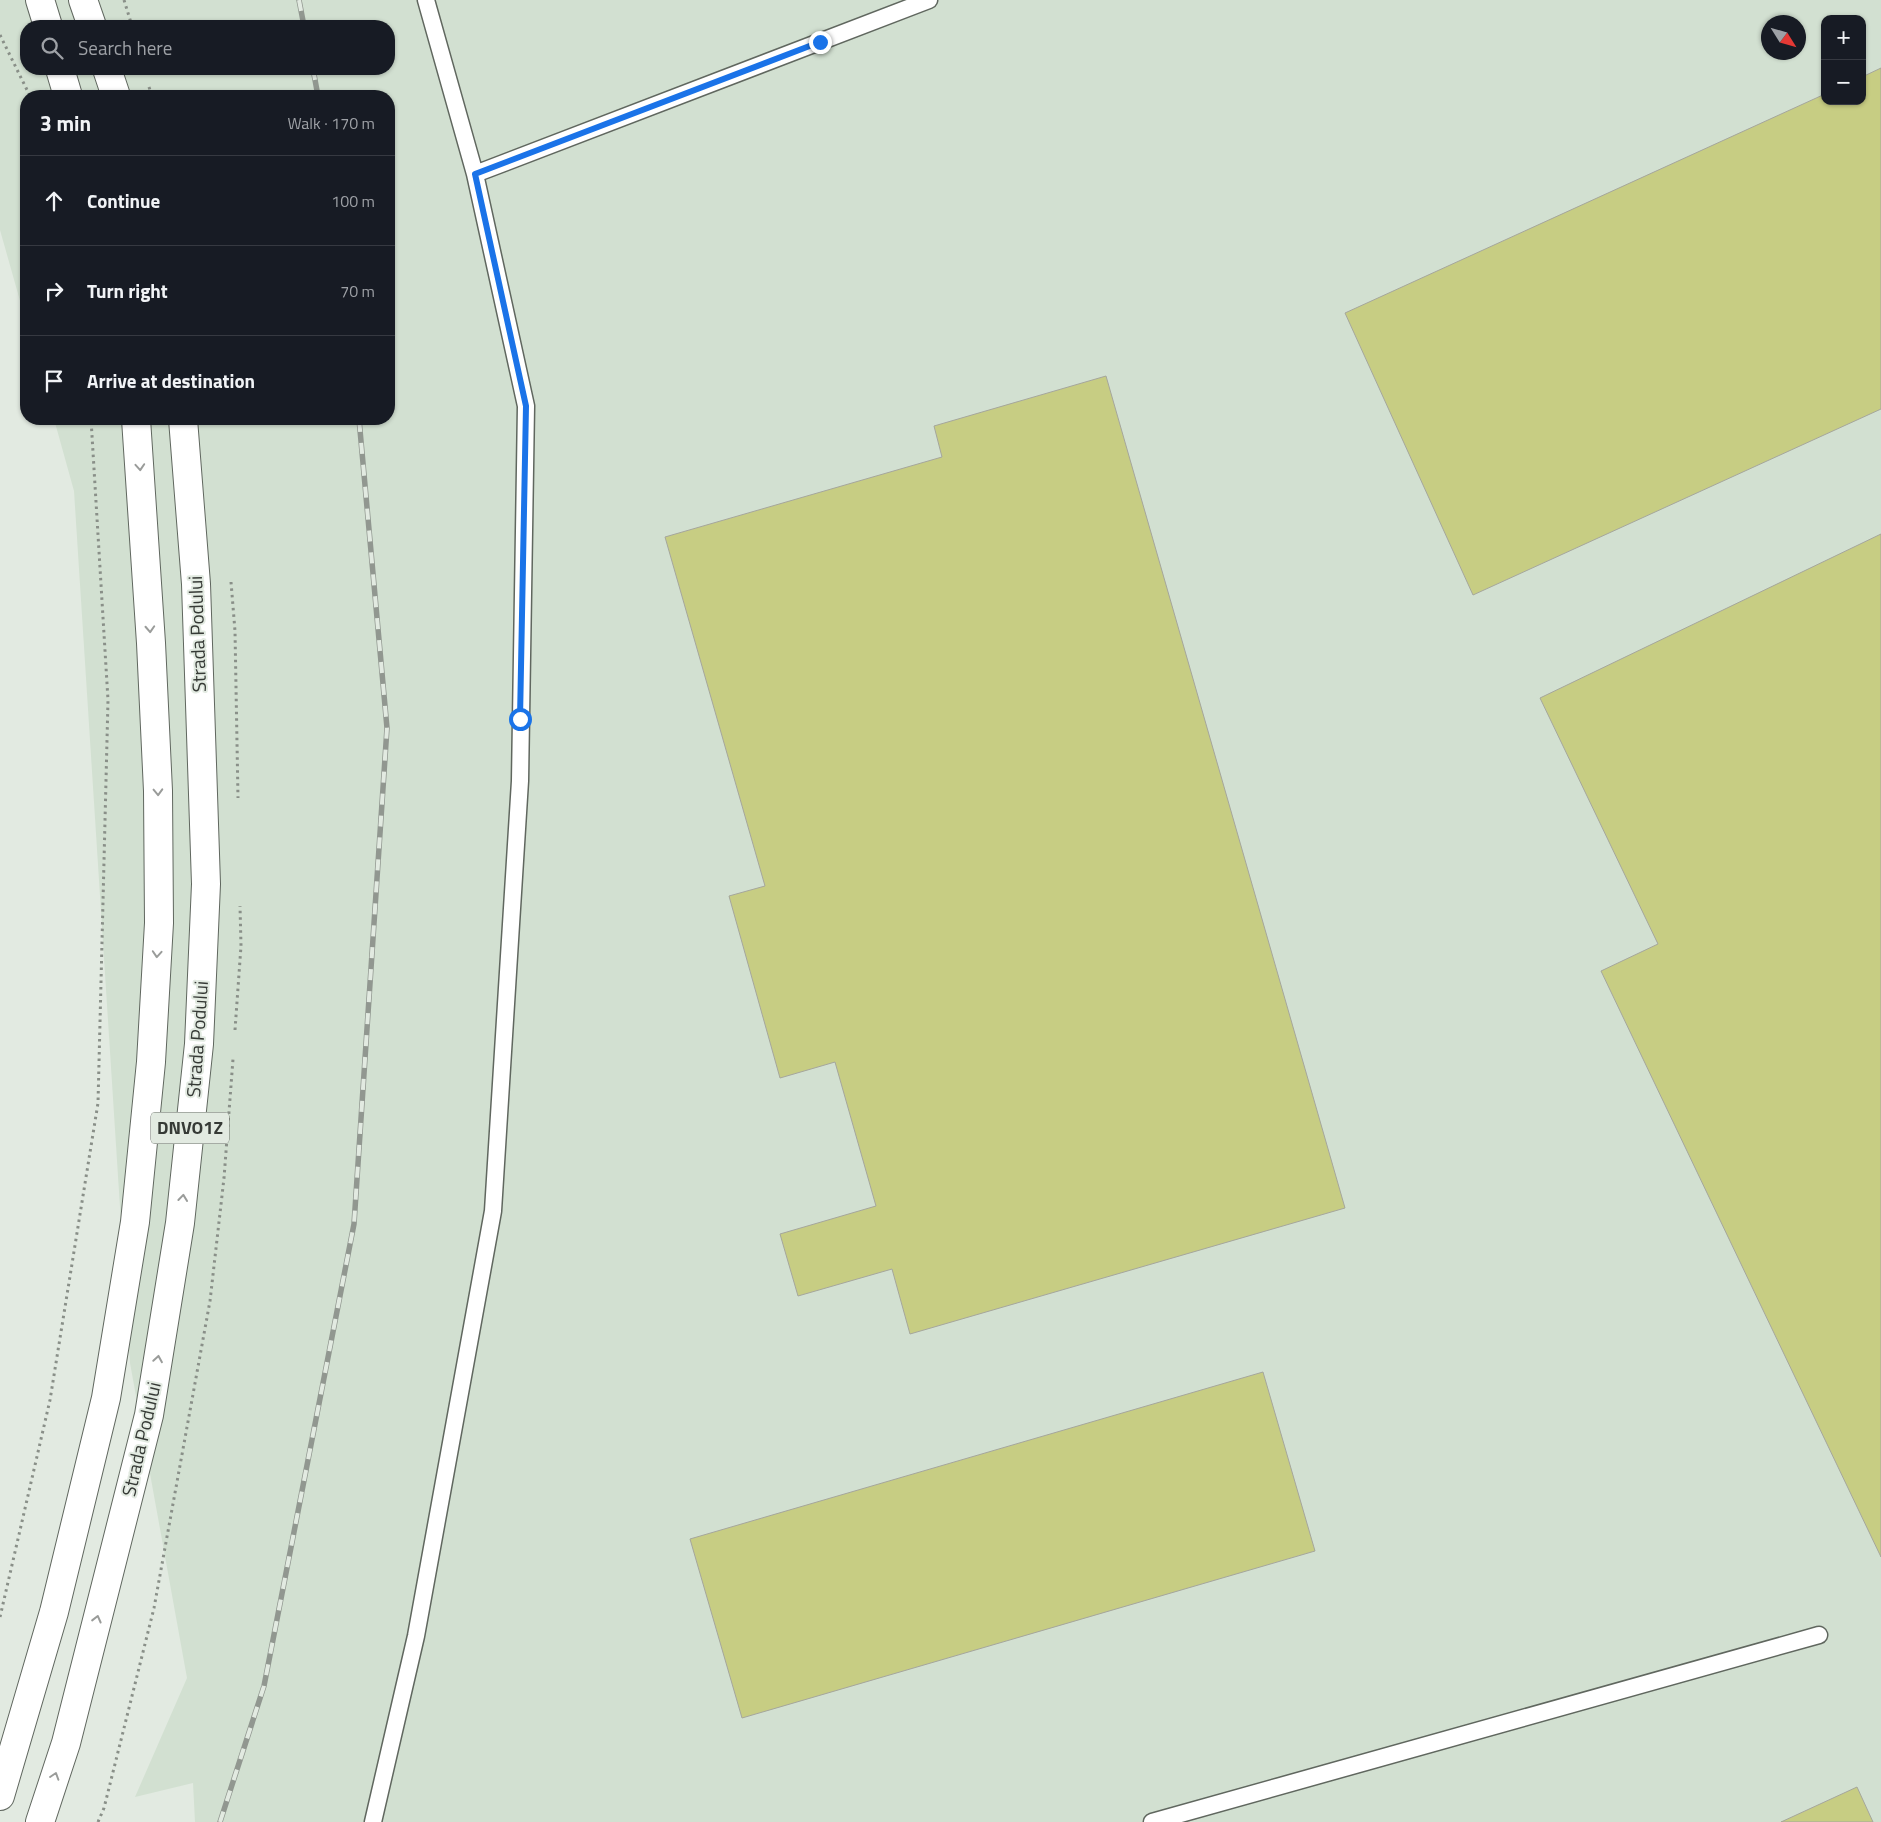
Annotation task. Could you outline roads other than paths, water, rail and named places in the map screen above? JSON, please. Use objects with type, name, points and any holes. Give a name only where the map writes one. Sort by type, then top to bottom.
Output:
[{"type":"main road","points":[[40,0],[46,20]]},
{"type":"main road","points":[[83,0],[90,20]]},
{"type":"main road","points":[[62,75],[66,90]]},
{"type":"main road","points":[[109,75],[114,90]]},
{"type":"main road","name":"DNVO1Z","points":[[0,1796],[54,1612],[106,1398],[135,1222],[151,1062],[159,922],[158,791],[152,653],[136,425]]},
{"type":"main road","name":"Strada Podului","points":[[40,1822],[66,1743],[149,1415],[180,1223],[198,1054],[206,884],[196,584],[183,425]]},
{"type":"lane","points":[[373,1822],[416,1636],[493,1212],[520,781],[526,406],[475,174],[426,0]]},
{"type":"lane","points":[[475,174],[929,0]]},
{"type":"lane","points":[[1152,1822],[1819,1634]]},
{"type":"railway","points":[[299,0],[303,20]]},
{"type":"railway","points":[[314,75],[317,90]]},
{"type":"railway","points":[[220,1822],[264,1686],[354,1224],[387,728],[360,425]]}]
